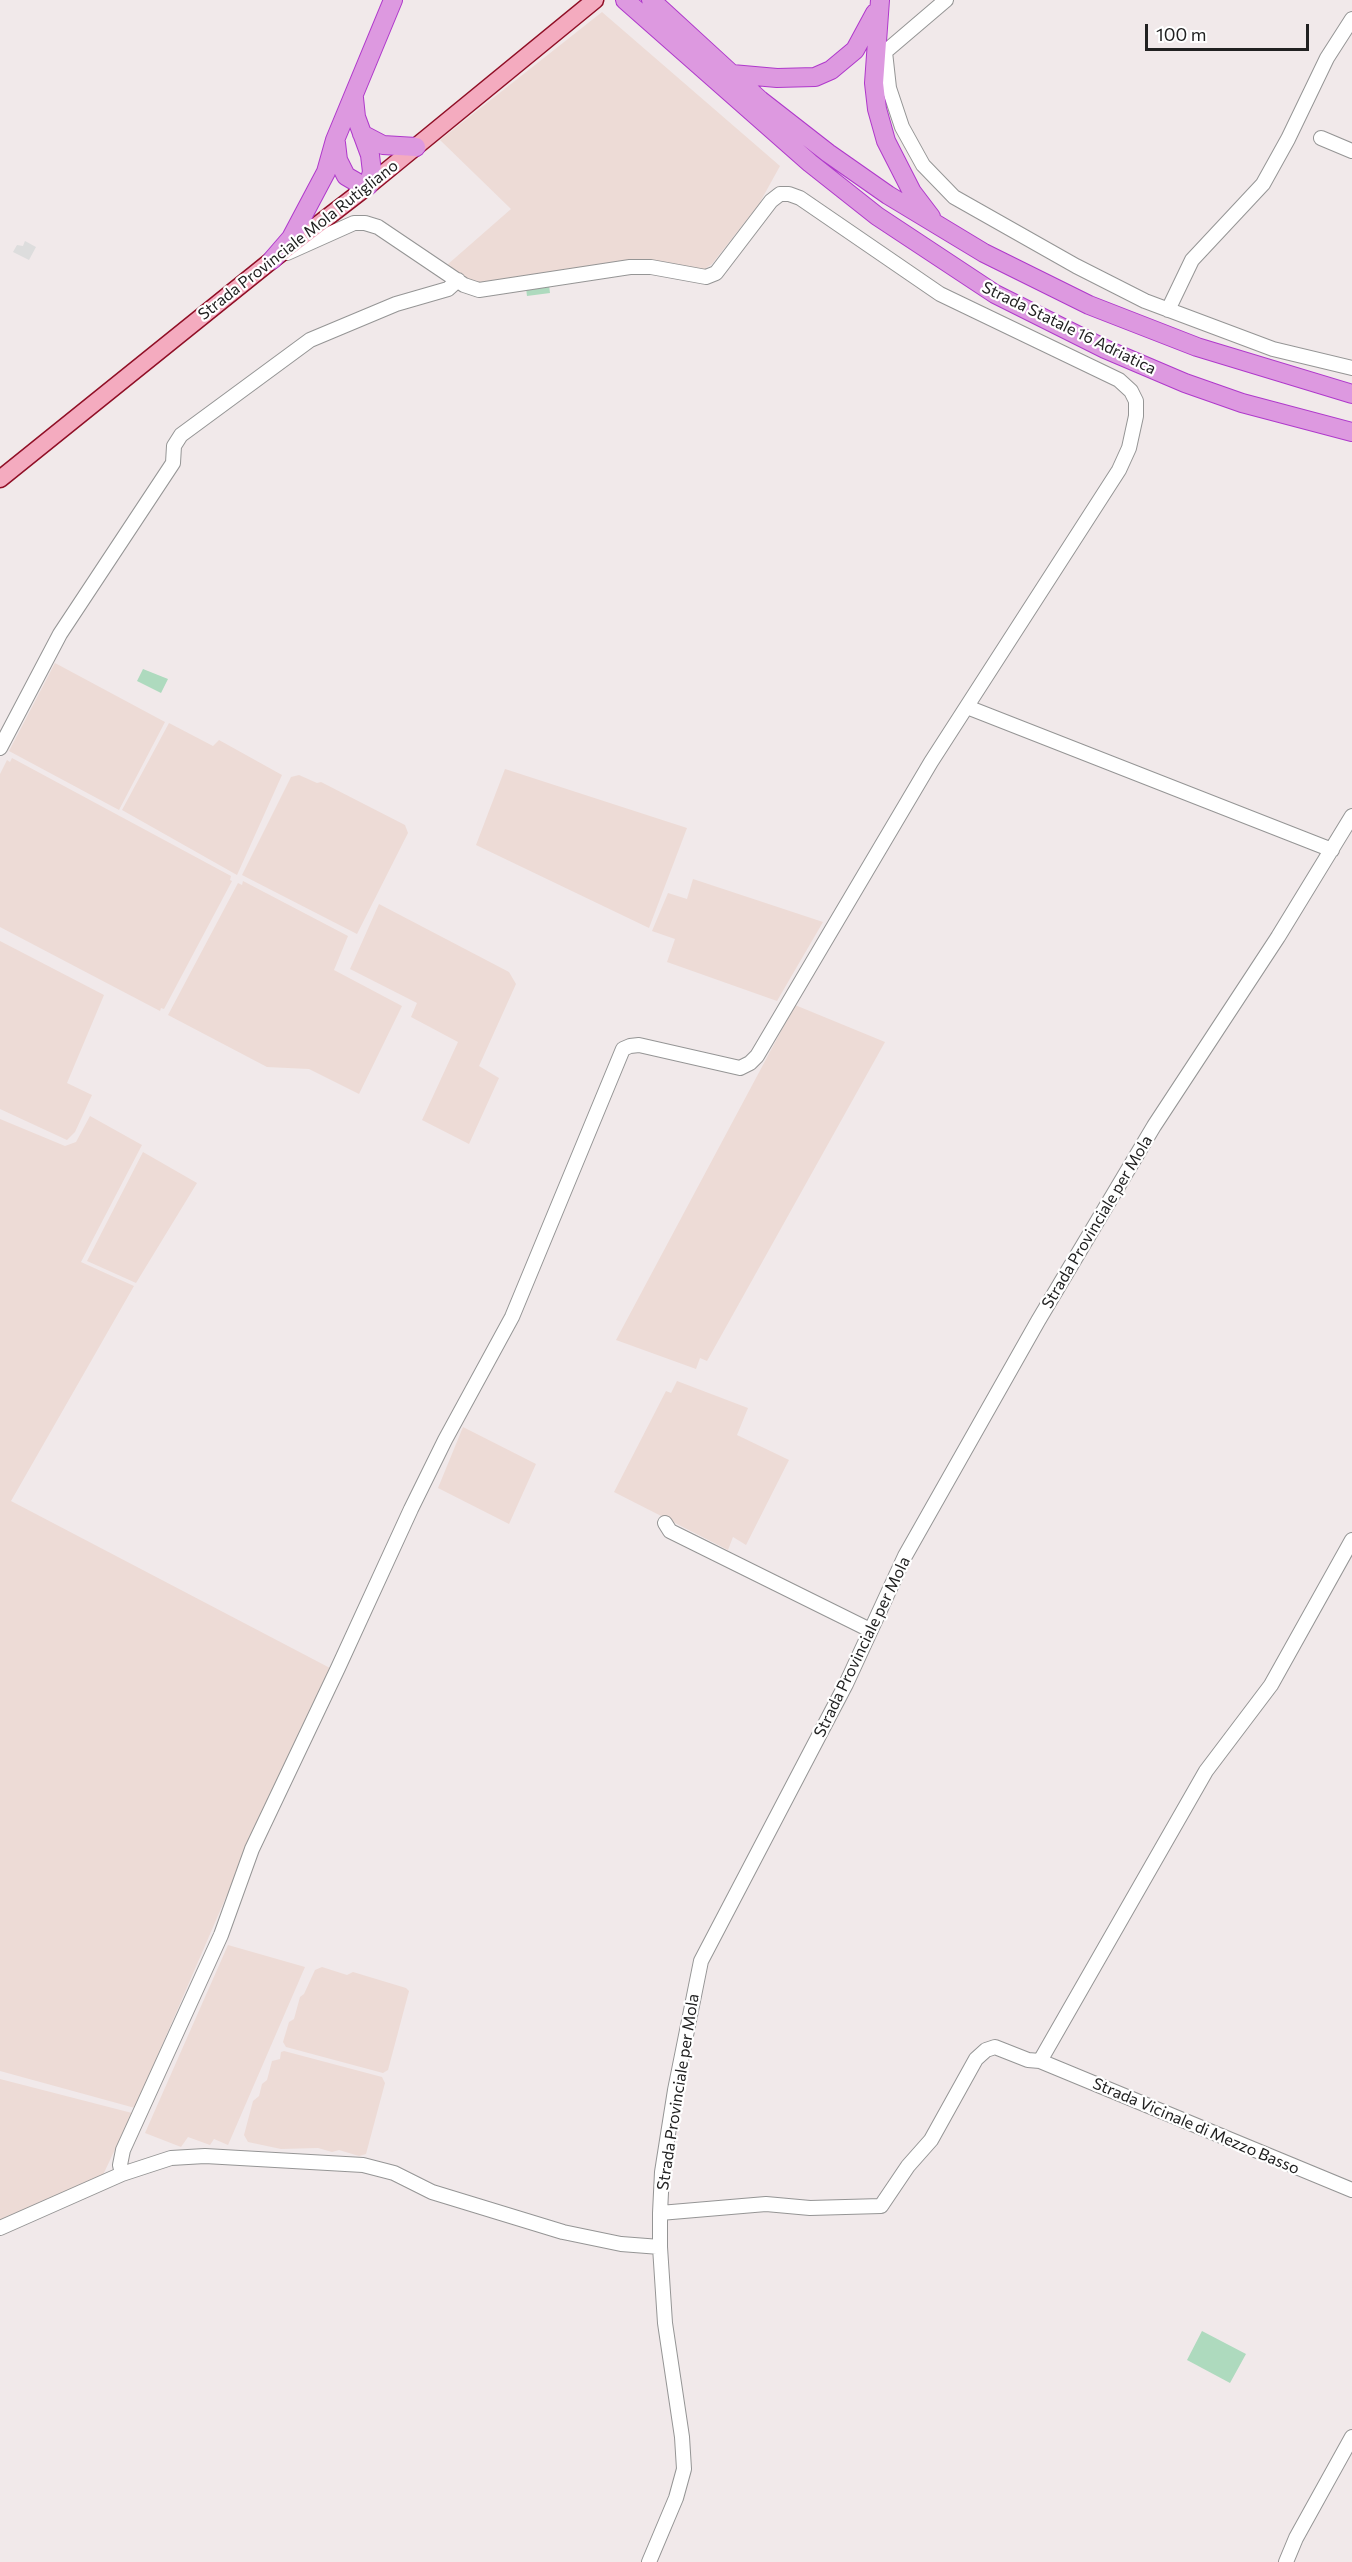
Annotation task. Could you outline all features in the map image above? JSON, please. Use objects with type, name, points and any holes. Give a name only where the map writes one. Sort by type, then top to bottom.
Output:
[{"type":"highway","points":[[272,260],[291,238],[326,172],[336,140],[393,0]]},
{"type":"highway","name":"Strada Statale 16 Adriatica","points":[[625,0],[655,11],[760,100],[828,153],[888,195],[984,253],[1089,305],[1197,347],[1352,394]]},
{"type":"highway","points":[[732,74],[794,78],[815,77],[831,70],[855,50],[879,3]]},
{"type":"highway","points":[[879,3],[874,83],[886,141],[912,192],[935,224]]},
{"type":"highway","name":"Strada Statale 16 Adriatica","points":[[655,11],[810,163],[868,210],[943,262],[995,294],[1095,344],[1185,383],[1242,403],[1352,432]]},
{"type":"highway","points":[[336,140],[338,160],[346,176],[368,186],[372,172],[370,155],[356,117],[354,98]]},
{"type":"highway","points":[[362,134],[383,145],[416,147]]},
{"type":"main road","name":"Strada Provinciale Mola Rutigliano","points":[[0,479],[272,260],[368,186],[596,0]]},
{"type":"street","points":[[946,0],[885,51],[889,88],[902,127],[923,165],[954,197],[1076,266],[1168,310],[1273,349],[1352,369]]},
{"type":"street","points":[[1168,310],[1192,260],[1263,184],[1327,58],[1352,19]]},
{"type":"street","points":[[1321,138],[1352,151]]},
{"type":"street","points":[[122,2174],[120,2165],[123,2150],[221,1935],[252,1849],[435,1460],[512,1317],[623,1049],[639,1045],[740,1068],[757,1056],[880,846],[1119,470],[1129,448],[1137,416],[1136,401],[1131,391],[1119,380],[940,294],[800,198],[789,194],[780,194],[771,201],[716,273],[706,277],[651,267],[630,267],[479,290],[458,280],[378,227],[365,223],[354,223],[272,260]]},
{"type":"street","points":[[0,748],[60,634],[173,463],[174,446],[181,435],[310,340],[396,304],[448,288],[458,280]]},
{"type":"street","points":[[967,708],[1332,850]]},
{"type":"street","name":"Strada Provinciale per Mola","points":[[649,2562],[676,2499],[684,2469],[682,2437],[665,2323],[660,2213],[662,2172],[675,2090],[701,1961],[842,1694],[904,1556],[1038,1321],[1154,1126],[1352,816]]},
{"type":"street","points":[[665,1523],[670,1531],[870,1630]]},
{"type":"street","points":[[1040,2061],[1206,1771],[1271,1685],[1352,1540]]},
{"type":"street","name":"Strada Vicinale di Mezzo Basso","points":[[660,2213],[766,2204],[810,2208],[880,2206],[908,2166],[931,2140],[976,2060],[995,2047],[1028,2060],[1040,2061],[1352,2190]]},
{"type":"street","points":[[0,2228],[122,2174],[171,2158],[205,2156],[363,2165],[394,2173],[432,2192],[563,2232],[621,2244],[660,2247]]},
{"type":"street","points":[[1286,2562],[1296,2538],[1352,2437]]},
{"type":"shaded area","points":[[602,12],[780,166],[759,204],[712,264],[703,270],[657,263],[567,270],[480,283],[463,278],[447,265],[511,209],[440,140]]},
{"type":"shaded area","points":[[25,241],[36,247],[29,260],[13,252],[17,245],[23,246]]},
{"type":"shaded area","points":[[549,285],[550,293],[527,296],[526,288]]},
{"type":"shaded area","points":[[55,663],[165,722],[119,810],[9,751]]},
{"type":"shaded area","points":[[143,669],[168,679],[161,693],[137,681]]},
{"type":"shaded area","points":[[169,723],[213,746],[219,740],[282,775],[237,875],[122,810]]},
{"type":"shaded area","points":[[12,758],[231,876],[232,881],[164,1009],[161,1008],[160,1011],[0,927],[0,774],[7,760],[10,762]]},
{"type":"shaded area","points":[[505,769],[687,828],[649,928],[476,845]]},
{"type":"shaded area","points":[[299,775],[317,783],[321,782],[405,825],[408,833],[357,934],[242,875],[291,777]]},
{"type":"shaded area","points":[[693,879],[823,922],[777,1001],[667,962],[675,939],[652,931],[668,893],[687,899]]},
{"type":"shaded area","points":[[243,881],[348,936],[334,970],[402,1006],[359,1094],[309,1069],[267,1067],[168,1015],[238,883],[242,885]]},
{"type":"shaded area","points":[[379,904],[509,972],[516,984],[479,1066],[499,1078],[469,1144],[422,1120],[458,1042],[411,1017],[417,1003],[350,969]]},
{"type":"shaded area","points":[[0,941],[104,995],[67,1083],[92,1095],[75,1132],[67,1140],[0,1109]]},
{"type":"shaded area","points":[[795,1005],[885,1042],[707,1361],[700,1358],[696,1369],[616,1340]]},
{"type":"shaded area","points":[[90,1116],[142,1145],[81,1262],[134,1286],[11,1501],[330,1668],[245,1853],[135,2108],[0,2071],[0,1119],[65,1146],[76,1142]]},
{"type":"shaded area","points":[[143,1152],[197,1183],[136,1283],[87,1261]]},
{"type":"shaded area","points":[[677,1381],[748,1408],[737,1435],[789,1460],[746,1545],[733,1537],[728,1550],[614,1492],[666,1391],[671,1393]]},
{"type":"shaded area","points":[[463,1427],[536,1464],[509,1524],[438,1488]]},
{"type":"shaded area","points":[[228,1945],[305,1967],[228,2145],[214,2139],[210,2145],[188,2137],[181,2147],[145,2133]]},
{"type":"shaded area","points":[[322,1967],[347,1975],[353,1972],[406,1988],[409,1991],[388,2070],[383,2073],[286,2047],[283,2042],[289,2022],[294,2019],[300,1997],[304,1994],[315,1970]]},
{"type":"shaded area","points":[[281,2052],[382,2077],[385,2083],[366,2154],[359,2156],[339,2150],[332,2152],[318,2148],[281,2149],[248,2142],[244,2135],[253,2101],[259,2096],[262,2084],[267,2080],[272,2061],[280,2059]]},
{"type":"shaded area","points":[[0,2079],[132,2113],[103,2175],[0,2223]]},
{"type":"shaded area","points":[[1202,2331],[1246,2354],[1230,2383],[1187,2360]]}]
